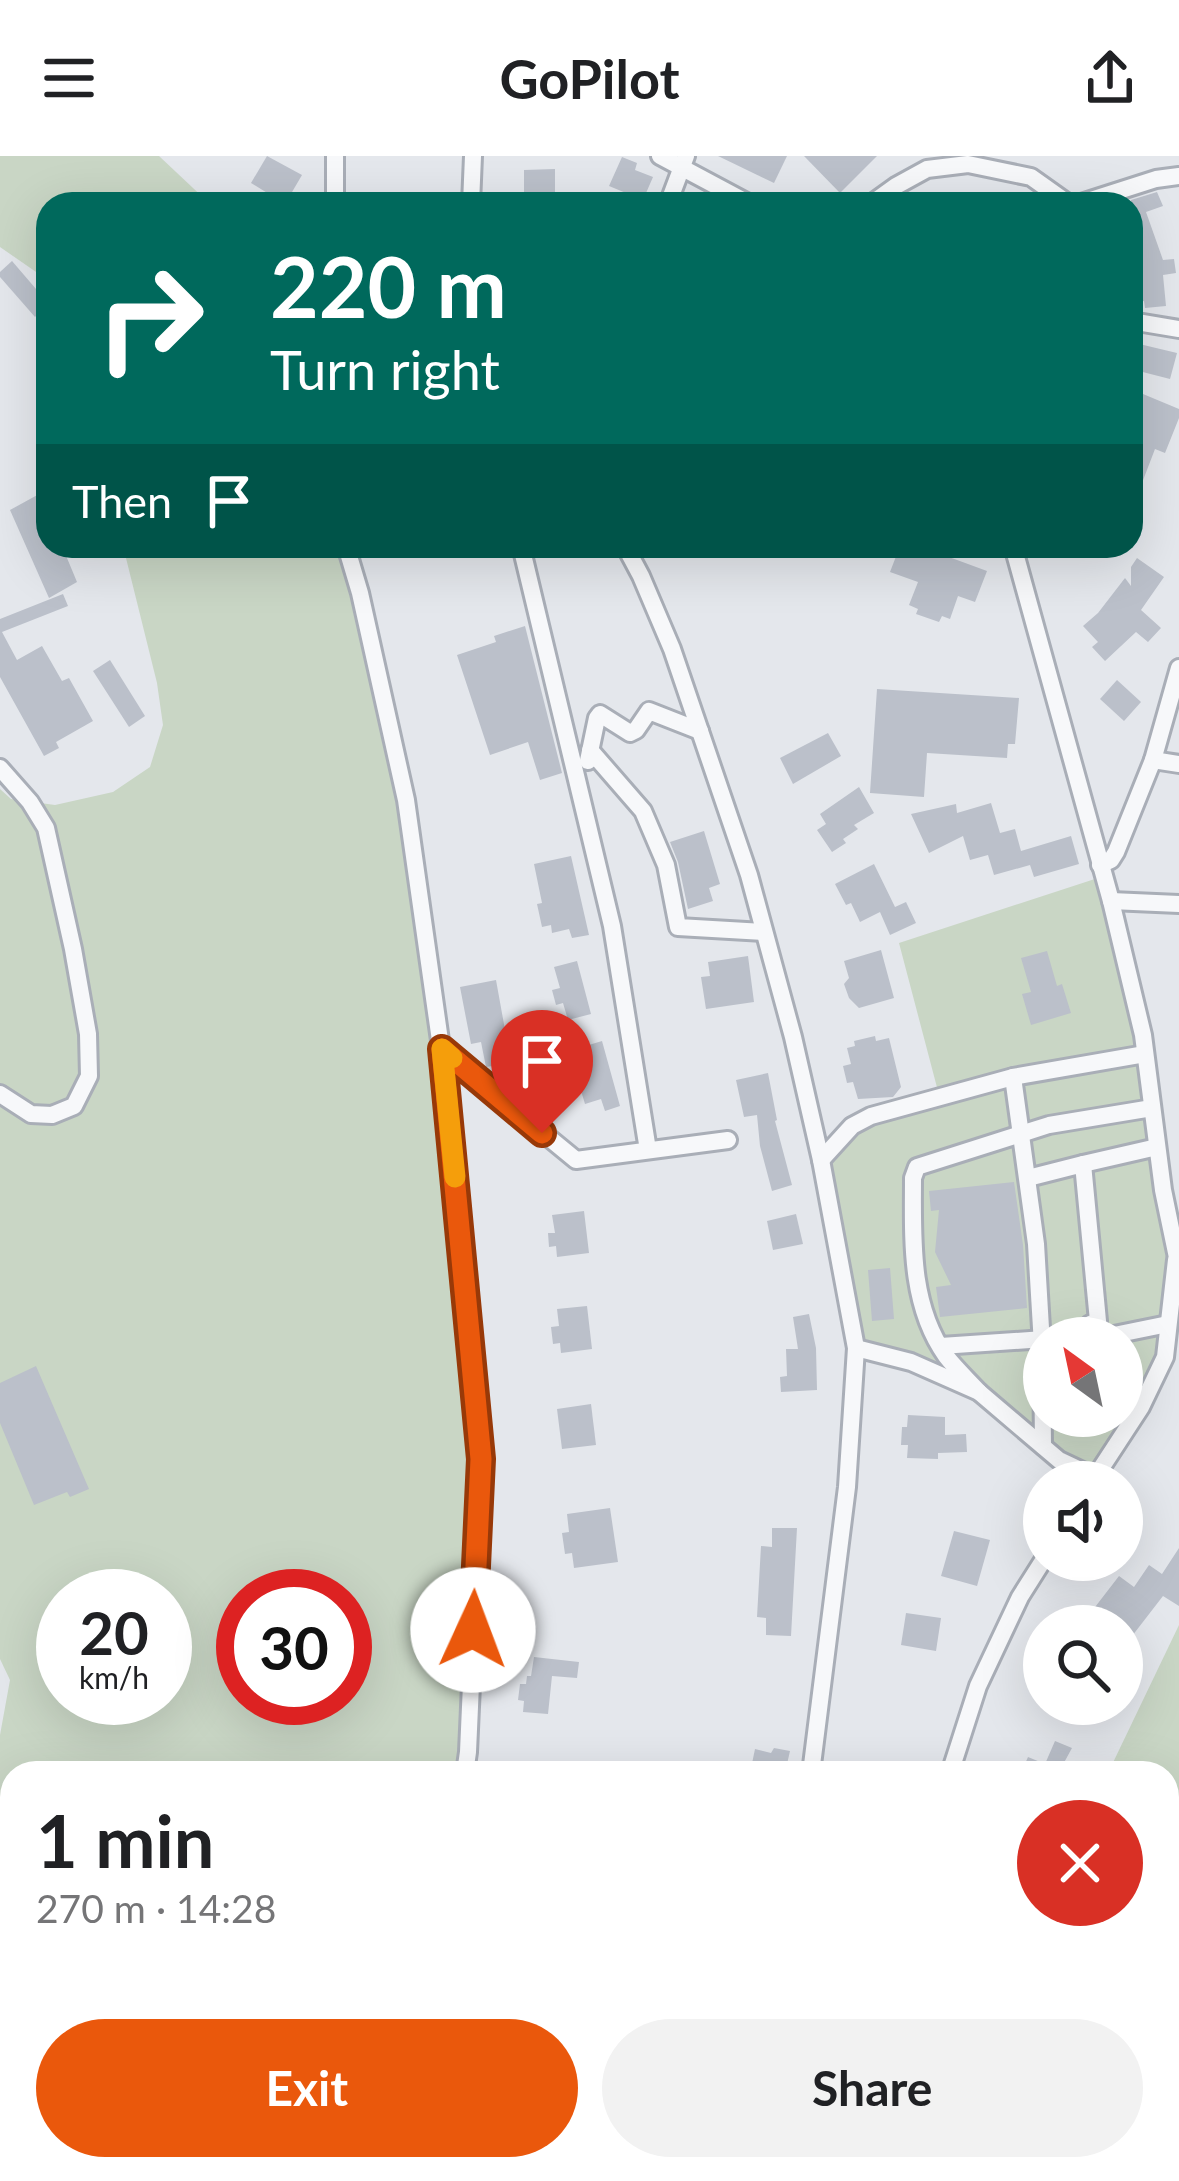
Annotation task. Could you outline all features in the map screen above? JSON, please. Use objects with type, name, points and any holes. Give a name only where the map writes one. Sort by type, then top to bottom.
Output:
[{"type":"street","points":[[335,156],[335,192]]},
{"type":"street","points":[[472,192],[473,156]]},
{"type":"street","points":[[660,156],[684,162],[731,192]]},
{"type":"street","points":[[673,192],[684,162]]},
{"type":"street","points":[[888,192],[927,169],[968,164],[1031,177],[1052,192]]},
{"type":"street","points":[[1115,192],[1179,176]]},
{"type":"street","points":[[1143,323],[1179,328]]},
{"type":"street","points":[[350,558],[406,800],[442,1049],[481,1459],[467,1761]]},
{"type":"street","points":[[524,558],[612,926],[648,1150]]},
{"type":"street","points":[[631,558],[672,649],[749,874],[821,1160],[856,1348],[848,1487],[813,1761]]},
{"type":"street","points":[[1016,558],[1111,901],[1145,1054],[1178,1260],[1165,1357],[1142,1407],[1106,1461]]},
{"type":"street","points":[[1100,866],[1116,852],[1154,760],[1179,668]]},
{"type":"street","points":[[581,791],[600,714],[630,733],[650,711],[700,731]]},
{"type":"street","points":[[590,750],[643,811],[666,865],[678,927],[764,932]]},
{"type":"street","points":[[1154,760],[1179,764]]},
{"type":"street","points":[[0,768],[46,828],[88,1034],[89,1076],[74,1106],[52,1115],[31,1114],[0,1094]]},
{"type":"street","points":[[1111,901],[1179,904]]},
{"type":"street","points":[[442,1049],[576,1160],[728,1140]]},
{"type":"street","points":[[821,1160],[852,1126],[871,1115],[1013,1077],[1145,1054]]},
{"type":"street","points":[[1013,1077],[1041,1317]]},
{"type":"street","points":[[1061,1461],[979,1392],[945,1354],[920,1302],[913,1178],[917,1167],[1048,1125],[1152,1108]]},
{"type":"street","points":[[1028,1178],[1157,1147]]},
{"type":"street","points":[[1083,1164],[1098,1317]]},
{"type":"street","points":[[1143,1329],[1168,1324]]},
{"type":"street","points":[[941,1346],[1023,1341]]},
{"type":"street","points":[[856,1348],[911,1362],[979,1392]]},
{"type":"street","points":[[1043,1437],[1043,1446]]},
{"type":"street","points":[[1043,1446],[1048,1437]]},
{"type":"street","points":[[954,1761],[977,1686],[1030,1581]]},
{"type":"green space","points":[[0,156],[159,156],[197,192],[36,192],[36,272],[0,247]]},
{"type":"green space","points":[[126,558],[349,558],[406,800],[481,1459],[466,1761],[0,1761],[10,1680],[0,1659],[0,789],[11,799],[55,805],[113,792],[150,767],[163,725]]},
{"type":"green space","points":[[1104,876],[1176,1260],[1168,1358],[1143,1404],[1143,1317],[1023,1317],[1023,1429],[979,1392],[856,1348],[821,1160],[852,1126],[939,1095],[899,943]]},
{"type":"green space","points":[[1032,1437],[1125,1437],[1112,1461],[1059,1460]]},
{"type":"green space","points":[[1179,1625],[1179,1761],[1114,1761],[1131,1725],[1143,1725],[1143,1700]]},
{"type":"building","points":[[267,156],[302,175],[292,192],[266,192],[251,183]]},
{"type":"building","points":[[718,156],[787,156],[774,183]]},
{"type":"building","points":[[804,156],[877,156],[841,192]]},
{"type":"building","points":[[622,157],[637,163],[635,170],[653,177],[646,192],[624,192],[609,186]]},
{"type":"building","points":[[555,169],[555,192],[524,192],[524,170]]},
{"type":"building","points":[[1157,192],[1163,206],[1146,212],[1163,260],[1174,259],[1176,273],[1163,275],[1166,306],[1145,308],[1143,301],[1143,196]]},
{"type":"building","points":[[12,261],[36,289],[35,317],[0,277]]},
{"type":"building","points":[[1143,345],[1177,353],[1170,379],[1143,372]]},
{"type":"building","points":[[1143,394],[1179,409],[1165,453],[1155,449],[1143,480]]},
{"type":"building","points":[[36,496],[36,558],[67,558],[77,582],[49,598],[10,510]]},
{"type":"building","points":[[895,558],[952,558],[987,571],[975,602],[958,596],[950,619],[942,616],[939,622],[916,614],[918,609],[909,605],[918,582],[890,572]]},
{"type":"building","points":[[1137,558],[1164,577],[1141,610],[1161,628],[1148,642],[1136,632],[1105,661],[1092,647],[1098,642],[1083,626],[1125,578],[1131,586],[1131,567]]},
{"type":"building","points":[[63,594],[68,606],[2,632],[17,660],[42,646],[62,681],[69,678],[93,721],[56,742],[59,748],[44,756],[0,677],[0,619]]},
{"type":"building","points":[[525,626],[562,773],[540,780],[528,742],[490,755],[457,655]]},
{"type":"building","points":[[110,660],[145,716],[129,727],[93,671]]},
{"type":"building","points":[[1117,680],[1141,702],[1124,721],[1100,699]]},
{"type":"building","points":[[877,689],[1019,698],[1015,744],[1008,744],[1007,758],[927,753],[924,797],[870,793]]},
{"type":"building","points":[[828,733],[841,756],[793,784],[780,758]]},
{"type":"building","points":[[859,787],[874,813],[854,825],[858,829],[832,852],[817,830],[826,824],[820,814]]},
{"type":"building","points":[[991,803],[1000,833],[1015,829],[1021,851],[1071,836],[1079,864],[1034,877],[1030,865],[994,875],[988,855],[970,860],[963,836],[929,853],[911,814],[956,804],[957,813]]},
{"type":"building","points":[[704,831],[720,884],[709,888],[713,901],[688,909],[670,842]]},
{"type":"building","points":[[571,856],[589,935],[572,938],[569,929],[552,933],[551,925],[542,927],[534,864]]},
{"type":"building","points":[[874,864],[895,907],[906,902],[916,923],[890,935],[880,912],[860,922],[835,884]]},
{"type":"building","points":[[881,950],[894,998],[859,1008],[844,984],[849,978],[844,961]]},
{"type":"building","points":[[1047,951],[1071,1013],[1031,1025],[1022,994],[1031,992],[1021,958]]},
{"type":"building","points":[[748,956],[754,1002],[706,1009],[701,977],[710,976],[708,962]]},
{"type":"building","points":[[577,961],[591,1014],[568,1020],[552,990],[560,988],[554,967]]},
{"type":"building","points":[[496,980],[511,1063],[486,1067],[481,1042],[471,1044],[460,987]]},
{"type":"building","points":[[875,1036],[876,1041],[889,1038],[901,1087],[893,1097],[858,1099],[843,1066],[851,1064],[847,1048],[855,1046],[854,1041]]},
{"type":"building","points":[[602,1041],[620,1106],[605,1111],[601,1099],[585,1104],[569,1051]]},
{"type":"building","points":[[768,1073],[792,1185],[772,1191],[757,1115],[744,1117],[736,1080]]},
{"type":"building","points":[[1014,1182],[1027,1308],[940,1317],[936,1287],[951,1285],[935,1252],[939,1210],[931,1211],[929,1191]]},
{"type":"building","points":[[584,1211],[589,1253],[557,1257],[556,1246],[549,1247],[548,1233],[555,1233],[552,1215]]},
{"type":"building","points":[[796,1214],[803,1244],[773,1250],[767,1221]]},
{"type":"building","points":[[890,1268],[894,1319],[872,1321],[868,1270]]},
{"type":"building","points":[[587,1306],[592,1349],[561,1353],[560,1343],[553,1344],[551,1327],[559,1326],[557,1309]]},
{"type":"building","points":[[809,1314],[817,1390],[781,1392],[780,1377],[787,1376],[786,1349],[798,1349],[793,1317]]},
{"type":"building","points":[[36,1366],[89,1489],[34,1505],[0,1423],[0,1383]]},
{"type":"building","points":[[591,1404],[596,1445],[562,1449],[557,1409]]},
{"type":"building","points":[[908,1415],[945,1417],[945,1435],[966,1434],[967,1452],[938,1453],[938,1459],[907,1458],[908,1445],[901,1445]]},
{"type":"building","points":[[610,1508],[618,1562],[574,1568],[572,1553],[565,1554],[562,1533],[569,1532],[567,1514]]},
{"type":"building","points":[[772,1528],[797,1528],[791,1636],[766,1635],[766,1618],[757,1617],[761,1546],[772,1547]]},
{"type":"building","points":[[954,1531],[990,1540],[977,1586],[941,1576]]},
{"type":"building","points":[[1179,1548],[1179,1606],[1163,1596],[1143,1622],[1143,1605],[1097,1605],[1115,1581],[1134,1587],[1143,1581],[1149,1565],[1162,1574]]},
{"type":"building","points":[[906,1613],[941,1618],[936,1651],[901,1645]]},
{"type":"building","points":[[534,1657],[579,1662],[577,1678],[552,1676],[548,1714],[523,1712],[524,1701],[518,1700],[520,1684],[531,1676]]},
{"type":"building","points":[[1055,1741],[1072,1748],[1065,1761],[1046,1761]]},
{"type":"building","points":[[774,1748],[790,1751],[788,1761],[752,1761],[755,1749],[771,1753]]},
{"type":"slow traffic","points":[[452,1058],[442,1049],[455,1177]]},
{"type":"route","points":[[473,1630],[481,1459],[442,1049],[542,1133]]}]
